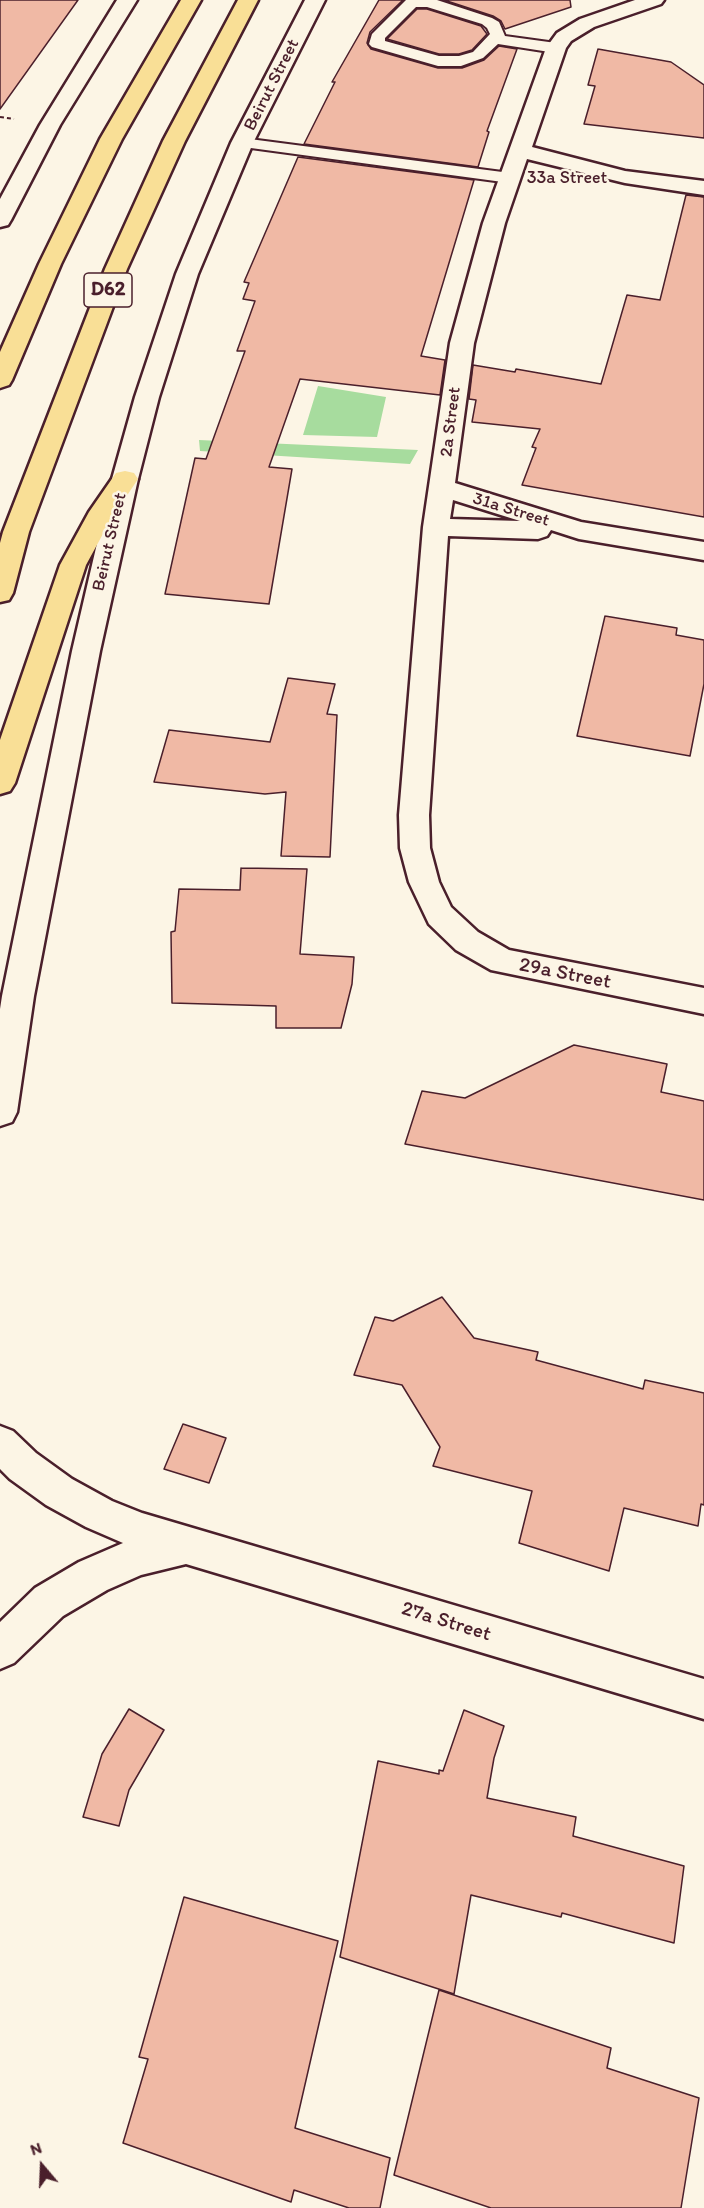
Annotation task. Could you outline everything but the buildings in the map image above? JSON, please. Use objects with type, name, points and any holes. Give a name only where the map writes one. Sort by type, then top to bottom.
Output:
[{"type":"main road","points":[[0,380],[50,264],[111,139],[190,0]]},
{"type":"main road","name":"D62","points":[[0,593],[20,521],[116,268],[174,141],[248,0]]},
{"type":"main road","points":[[0,783],[73,565],[98,518],[125,479]]},
{"type":"street","points":[[0,220],[50,124],[127,0]]},
{"type":"street","name":"Beirut Street","points":[[0,1112],[18,996],[86,651],[125,479],[151,386],[186,274],[242,143],[315,0]]},
{"type":"street","name":"2a Street","points":[[440,915],[424,882],[415,848],[414,815],[436,527],[462,344],[494,223],[527,178],[518,150],[556,48],[564,37],[587,23],[654,0]]},
{"type":"street","name":"33a Street","points":[[518,150],[625,177],[704,188]]},
{"type":"street","name":"33a Street","points":[[527,178],[625,177]]},
{"type":"street","name":"31a Street","points":[[443,488],[579,530],[704,551]]},
{"type":"street","name":"31a Street","points":[[436,527],[579,530]]},
{"type":"street","name":"29a Street","points":[[440,915],[467,941],[502,961],[704,1001]]},
{"type":"street","name":"27a Street","points":[[0,1444],[41,1479],[89,1509],[142,1532],[704,1699]]},
{"type":"street","name":"27a Street","points":[[0,1649],[49,1602],[93,1576],[139,1556],[188,1545]]},
{"type":"lane","points":[[496,39],[497,30],[487,21],[421,2],[408,4],[376,41],[386,48],[450,62],[471,59],[496,39],[556,48]]},
{"type":"lane","points":[[242,143],[527,178]]},
{"type":"green space","points":[[318,386],[386,397],[377,437],[303,435]]},
{"type":"green space","points":[[199,440],[418,450],[410,464],[200,451]]}]
